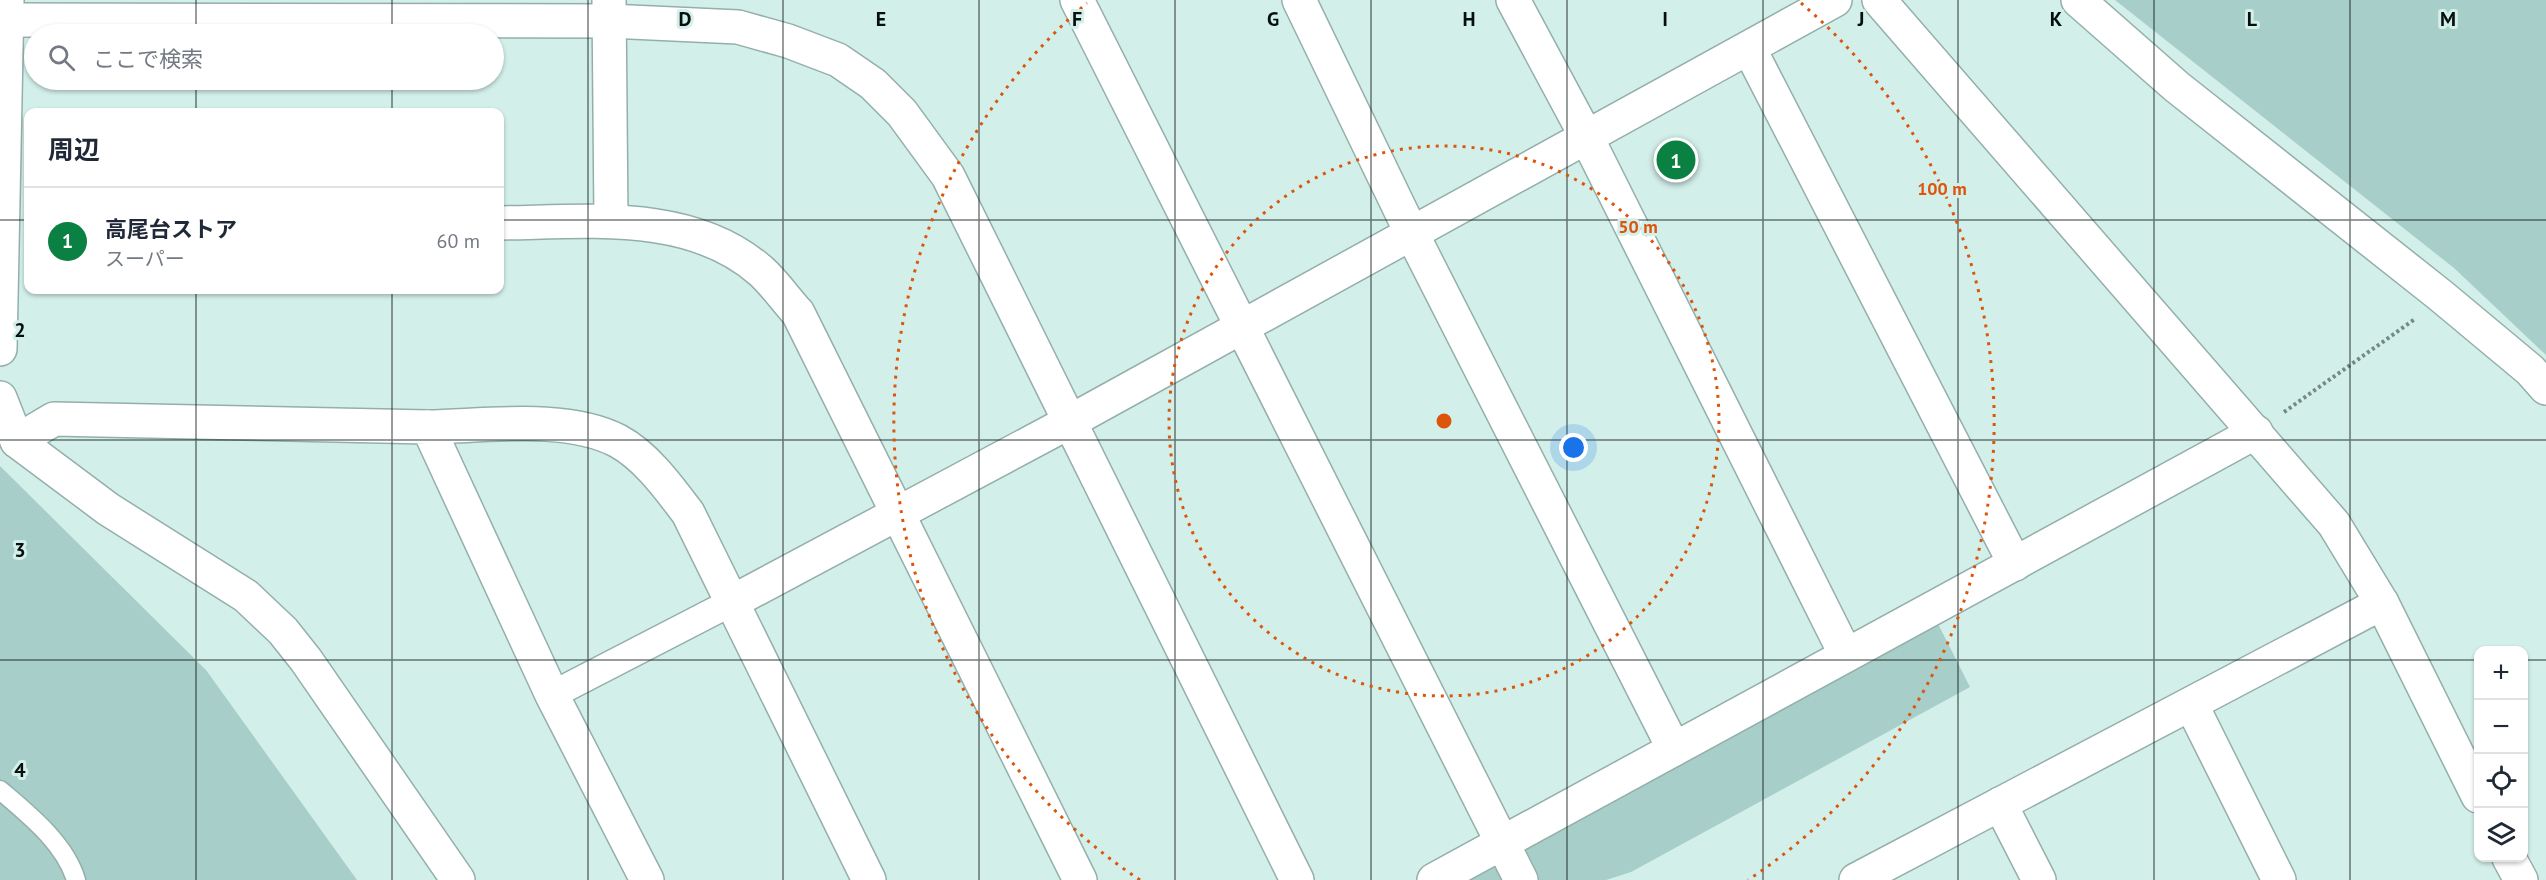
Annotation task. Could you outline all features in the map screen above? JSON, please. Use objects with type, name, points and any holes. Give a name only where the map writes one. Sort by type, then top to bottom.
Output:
[{"type":"street","points":[[1077,0],[1521,880]]},
{"type":"street","points":[[1299,0],[1412,234],[1674,749]]},
{"type":"street","points":[[1513,0],[1586,136],[1846,656]]},
{"type":"street","points":[[552,695],[1071,422],[1835,0]]},
{"type":"street","points":[[1879,0],[2334,524],[2382,603],[2474,788]]},
{"type":"street","points":[[2078,0],[2177,87],[2446,300],[2530,370],[2546,388]]},
{"type":"street","points":[[609,11],[611,221]]},
{"type":"street","points":[[0,349],[10,218],[5,13],[609,11],[738,27],[788,41],[838,60],[873,84],[902,113],[948,176],[1297,880]]},
{"type":"street","points":[[1749,48],[2015,564]]},
{"type":"street","points":[[504,223],[611,221],[675,228],[726,247],[762,272],[798,313],[1080,880]]},
{"type":"street","points":[[0,398],[17,441],[108,509],[246,596],[283,631],[306,660],[458,880]]},
{"type":"street","points":[[17,441],[54,419],[428,427],[552,424],[589,430],[619,442],[659,475],[688,513],[870,880]]},
{"type":"street","points":[[428,427],[552,695],[646,880]]},
{"type":"street","points":[[1434,880],[2256,432]]},
{"type":"street","points":[[1856,880],[2382,603]]},
{"type":"street","points":[[2191,704],[2278,880]]},
{"type":"street","points":[[2000,804],[2039,880]]},
{"type":"street","points":[[2511,862],[2521,880]]},
{"type":"lane","points":[[0,790],[31,816],[60,850],[76,880]]},
{"type":"path","points":[[2256,432],[2428,310],[2446,300]]},
{"type":"shaded area","points":[[2115,0],[2546,0],[2546,355],[2454,268]]},
{"type":"shaded area","points":[[0,466],[206,670],[357,880],[0,880]]},
{"type":"shaded area","points":[[1931,610],[1970,687],[1631,872],[1606,880],[1434,880]]},
{"type":"place","name":"高尾台ストア","points":[[1676,160]]}]
